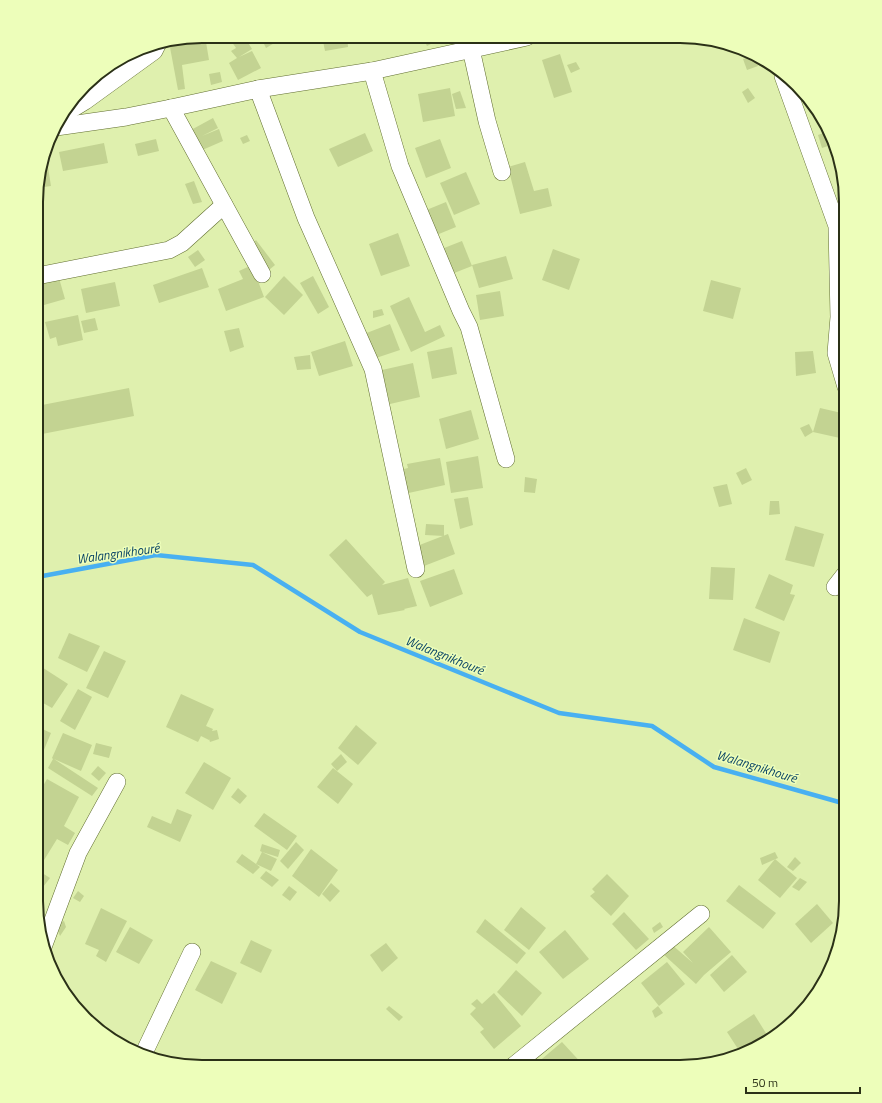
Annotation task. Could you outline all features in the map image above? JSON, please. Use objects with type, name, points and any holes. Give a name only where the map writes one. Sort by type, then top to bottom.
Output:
[{"type":"street","points":[[62,126],[126,117],[258,89],[372,70],[499,43]]},
{"type":"street","points":[[471,49],[487,121],[502,172]]},
{"type":"street","points":[[77,104],[85,101],[155,50]]},
{"type":"street","points":[[372,70],[400,166],[461,312],[469,327],[506,459]]},
{"type":"street","points":[[786,84],[837,226],[839,317],[836,353],[839,363]]},
{"type":"street","points":[[258,89],[306,218],[373,369],[416,569]]},
{"type":"street","points":[[171,108],[262,274]]},
{"type":"street","points":[[72,111],[79,124]]},
{"type":"street","points":[[43,275],[169,250],[182,243],[224,205]]},
{"type":"street","points":[[835,587],[839,582]]},
{"type":"street","points":[[47,937],[78,853],[117,782]]},
{"type":"street","points":[[521,1060],[701,914]]},
{"type":"street","points":[[145,1050],[192,952]]},
{"type":"building","points":[[192,43],[206,43],[209,60],[182,65],[185,89],[178,90],[170,46]]},
{"type":"building","points":[[232,43],[248,43],[252,49],[239,57],[252,51],[261,68],[238,80],[229,63],[237,58],[231,51],[236,48]]},
{"type":"building","points":[[264,43],[274,43],[266,48]]},
{"type":"building","points":[[323,43],[348,43],[348,47],[325,51]]},
{"type":"building","points":[[426,43],[433,43],[427,46]]},
{"type":"building","points":[[560,54],[572,92],[554,98],[542,60]]},
{"type":"building","points":[[747,58],[750,59],[757,63],[758,66],[747,70],[743,59]]},
{"type":"building","points":[[576,62],[580,69],[571,73],[567,65]]},
{"type":"building","points":[[220,72],[222,82],[211,85],[209,74]]},
{"type":"building","points":[[450,88],[455,116],[423,122],[418,94]]},
{"type":"building","points":[[748,88],[755,98],[748,103],[742,92]]},
{"type":"building","points":[[460,91],[466,108],[456,109],[452,94]]},
{"type":"building","points":[[213,118],[218,128],[202,136],[219,129],[223,141],[200,151],[191,130]]},
{"type":"building","points":[[365,133],[373,151],[338,167],[329,149]]},
{"type":"building","points":[[823,133],[829,146],[822,148],[818,135]]},
{"type":"building","points":[[247,135],[250,141],[243,144],[240,138]]},
{"type":"building","points":[[156,139],[159,151],[138,156],[135,144]]},
{"type":"building","points":[[440,139],[451,168],[426,178],[415,148]]},
{"type":"building","points":[[104,143],[108,163],[63,171],[59,152]]},
{"type":"building","points":[[525,162],[534,191],[548,188],[552,206],[520,214],[508,167]]},
{"type":"building","points":[[47,164],[51,186],[43,187]]},
{"type":"building","points":[[466,172],[480,204],[454,215],[440,183]]},
{"type":"building","points":[[194,181],[202,202],[193,204],[185,184]]},
{"type":"building","points":[[446,202],[456,227],[434,236],[424,211]]},
{"type":"building","points":[[398,233],[410,266],[381,276],[369,244]]},
{"type":"building","points":[[256,240],[275,265],[269,270],[251,245]]},
{"type":"building","points":[[462,241],[472,266],[449,275],[439,250]]},
{"type":"building","points":[[553,249],[580,259],[569,290],[542,280]]},
{"type":"building","points":[[198,250],[205,260],[195,267],[188,257]]},
{"type":"building","points":[[506,256],[513,279],[479,288],[472,265]]},
{"type":"building","points":[[252,265],[264,297],[226,311],[218,289],[243,279],[239,271]]},
{"type":"building","points":[[202,268],[209,287],[159,303],[153,285]]},
{"type":"building","points":[[284,276],[303,295],[284,315],[265,297]]},
{"type":"building","points":[[313,276],[329,307],[318,314],[300,283]]},
{"type":"building","points":[[59,278],[65,299],[43,305],[43,283]]},
{"type":"building","points":[[711,280],[741,288],[733,319],[703,311]]},
{"type":"building","points":[[115,282],[120,306],[86,313],[81,289]]},
{"type":"building","points":[[500,291],[504,316],[480,320],[476,295]]},
{"type":"building","points":[[409,297],[425,332],[440,325],[445,336],[411,352],[390,306]]},
{"type":"building","points":[[382,309],[384,315],[373,318],[373,311]]},
{"type":"building","points":[[78,315],[83,340],[58,346],[56,337],[50,339],[45,322]]},
{"type":"building","points":[[95,318],[98,330],[84,333],[81,321]]},
{"type":"building","points":[[390,324],[400,350],[373,359],[364,334]]},
{"type":"building","points":[[239,328],[244,347],[230,352],[224,331]]},
{"type":"building","points":[[345,341],[353,366],[319,376],[311,352]]},
{"type":"building","points":[[452,347],[457,374],[432,379],[427,352]]},
{"type":"building","points":[[813,351],[816,373],[796,376],[795,352]]},
{"type":"building","points":[[310,355],[311,369],[297,370],[294,357]]},
{"type":"building","points":[[413,363],[420,397],[390,404],[382,370]]},
{"type":"building","points":[[129,388],[134,416],[43,434],[43,405]]},
{"type":"building","points":[[820,408],[839,412],[839,438],[813,432]]},
{"type":"building","points":[[471,410],[479,439],[446,449],[439,419]]},
{"type":"building","points":[[809,424],[813,432],[805,437],[800,428]]},
{"type":"building","points":[[478,456],[483,488],[451,493],[446,462]]},
{"type":"building","points":[[440,458],[445,485],[404,494],[400,470],[408,468],[407,464]]},
{"type":"building","points":[[746,468],[752,480],[742,485],[736,473]]},
{"type":"building","points":[[525,477],[537,479],[535,493],[524,492]]},
{"type":"building","points":[[727,484],[732,504],[719,507],[713,487]]},
{"type":"building","points":[[468,497],[473,525],[460,529],[454,499]]},
{"type":"building","points":[[770,501],[779,501],[780,514],[769,515]]},
{"type":"building","points":[[426,524],[444,525],[444,536],[425,535]]},
{"type":"building","points":[[795,526],[824,534],[814,567],[785,560]]},
{"type":"building","points":[[448,534],[455,554],[424,566],[417,546]]},
{"type":"building","points":[[346,539],[385,582],[382,585],[408,578],[417,606],[378,615],[372,594],[367,597],[329,555]]},
{"type":"building","points":[[711,567],[735,568],[733,600],[709,599]]},
{"type":"building","points":[[454,569],[463,594],[430,607],[420,581]]},
{"type":"building","points":[[769,574],[793,585],[790,594],[795,595],[784,621],[755,608]]},
{"type":"building","points":[[744,618],[780,632],[770,663],[733,650]]},
{"type":"building","points":[[69,633],[100,646],[87,672],[58,658]]},
{"type":"building","points":[[104,651],[126,661],[108,698],[86,688]]},
{"type":"building","points":[[43,668],[68,684],[52,708],[43,703]]},
{"type":"building","points":[[78,689],[92,697],[75,730],[60,721]]},
{"type":"building","points":[[181,694],[214,709],[206,726],[213,729],[212,731],[217,730],[219,739],[210,742],[209,739],[201,736],[198,742],[166,727]]},
{"type":"building","points":[[356,725],[377,743],[358,765],[338,748]]},
{"type":"building","points":[[43,729],[51,733],[43,752]]},
{"type":"building","points":[[63,733],[92,745],[81,771],[54,759],[98,788],[92,796],[48,768]]},
{"type":"building","points":[[96,743],[112,747],[109,758],[93,754]]},
{"type":"building","points":[[341,754],[347,762],[337,771],[331,764]]},
{"type":"building","points":[[204,762],[231,778],[213,810],[185,793]]},
{"type":"building","points":[[98,766],[106,773],[99,781],[91,774]]},
{"type":"building","points":[[333,768],[353,784],[338,804],[317,787]]},
{"type":"building","points":[[47,779],[79,797],[64,826],[75,833],[68,845],[57,839],[43,862],[43,786]]},
{"type":"building","points":[[238,788],[247,796],[240,804],[231,797]]},
{"type":"building","points":[[177,809],[192,815],[180,842],[147,827],[152,816],[171,824]]},
{"type":"building","points":[[264,813],[297,836],[287,850],[254,826]]},
{"type":"building","points":[[296,842],[304,850],[288,869],[280,861]]},
{"type":"building","points":[[262,844],[280,850],[278,857],[260,851]]},
{"type":"building","points":[[311,849],[338,870],[319,897],[292,876]]},
{"type":"building","points":[[262,852],[277,859],[271,871],[256,864]]},
{"type":"building","points":[[775,852],[778,858],[762,865],[760,858]]},
{"type":"building","points":[[242,854],[260,867],[253,874],[236,862]]},
{"type":"building","points":[[795,857],[801,863],[793,871],[787,867]]},
{"type":"building","points":[[775,859],[797,878],[780,898],[758,880]]},
{"type":"building","points":[[266,871],[279,880],[272,887],[260,878]]},
{"type":"building","points":[[43,874],[50,878],[43,887]]},
{"type":"building","points":[[607,874],[629,896],[611,916],[590,896],[595,892],[592,889]]},
{"type":"building","points":[[800,878],[807,882],[799,891],[792,887]]},
{"type":"building","points":[[331,883],[340,891],[330,902],[322,894]]},
{"type":"building","points":[[739,885],[776,913],[763,929],[726,901]]},
{"type":"building","points":[[289,886],[297,892],[290,901],[282,895]]},
{"type":"building","points":[[78,891],[84,896],[80,902],[73,898]]},
{"type":"building","points":[[817,904],[833,923],[811,943],[795,924]]},
{"type":"building","points":[[521,907],[546,928],[529,950],[504,930]]},
{"type":"building","points":[[101,908],[127,921],[106,962],[96,956],[99,950],[85,944]]},
{"type":"building","points":[[624,912],[649,939],[636,950],[612,924]]},
{"type":"building","points":[[485,919],[526,953],[517,964],[476,932]]},
{"type":"building","points":[[64,921],[66,927],[60,936],[55,924]]},
{"type":"building","points":[[660,922],[663,927],[654,933],[652,928]]},
{"type":"building","points":[[130,927],[153,940],[139,964],[116,952]]},
{"type":"building","points":[[709,927],[731,952],[704,975],[696,984],[663,954],[671,944],[693,963],[683,952]]},
{"type":"building","points":[[565,930],[589,959],[563,979],[539,952]]},
{"type":"building","points":[[251,940],[272,950],[261,973],[240,963]]},
{"type":"building","points":[[386,943],[398,958],[382,972],[370,955]]},
{"type":"building","points":[[732,955],[747,972],[724,992],[710,975]]},
{"type":"building","points":[[211,961],[237,973],[222,1004],[195,990]]},
{"type":"building","points":[[667,962],[685,984],[659,1006],[641,983]]},
{"type":"building","points":[[516,970],[542,993],[522,1016],[497,992]]},
{"type":"building","points":[[494,993],[521,1026],[494,1049],[480,1032],[484,1029],[470,1014],[476,1008],[471,1004],[477,999],[482,1004]]},
{"type":"building","points":[[389,1006],[403,1017],[399,1021],[386,1009]]},
{"type":"building","points":[[658,1006],[663,1013],[655,1018],[652,1011]]},
{"type":"building","points":[[754,1014],[766,1034],[738,1049],[727,1032]]},
{"type":"building","points":[[562,1042],[579,1060],[541,1060]]},
{"type":"waterway","name":"Walangnikhouré","points":[[43,576],[156,555],[253,565],[360,632],[559,713],[652,726],[714,767],[839,802]]}]
